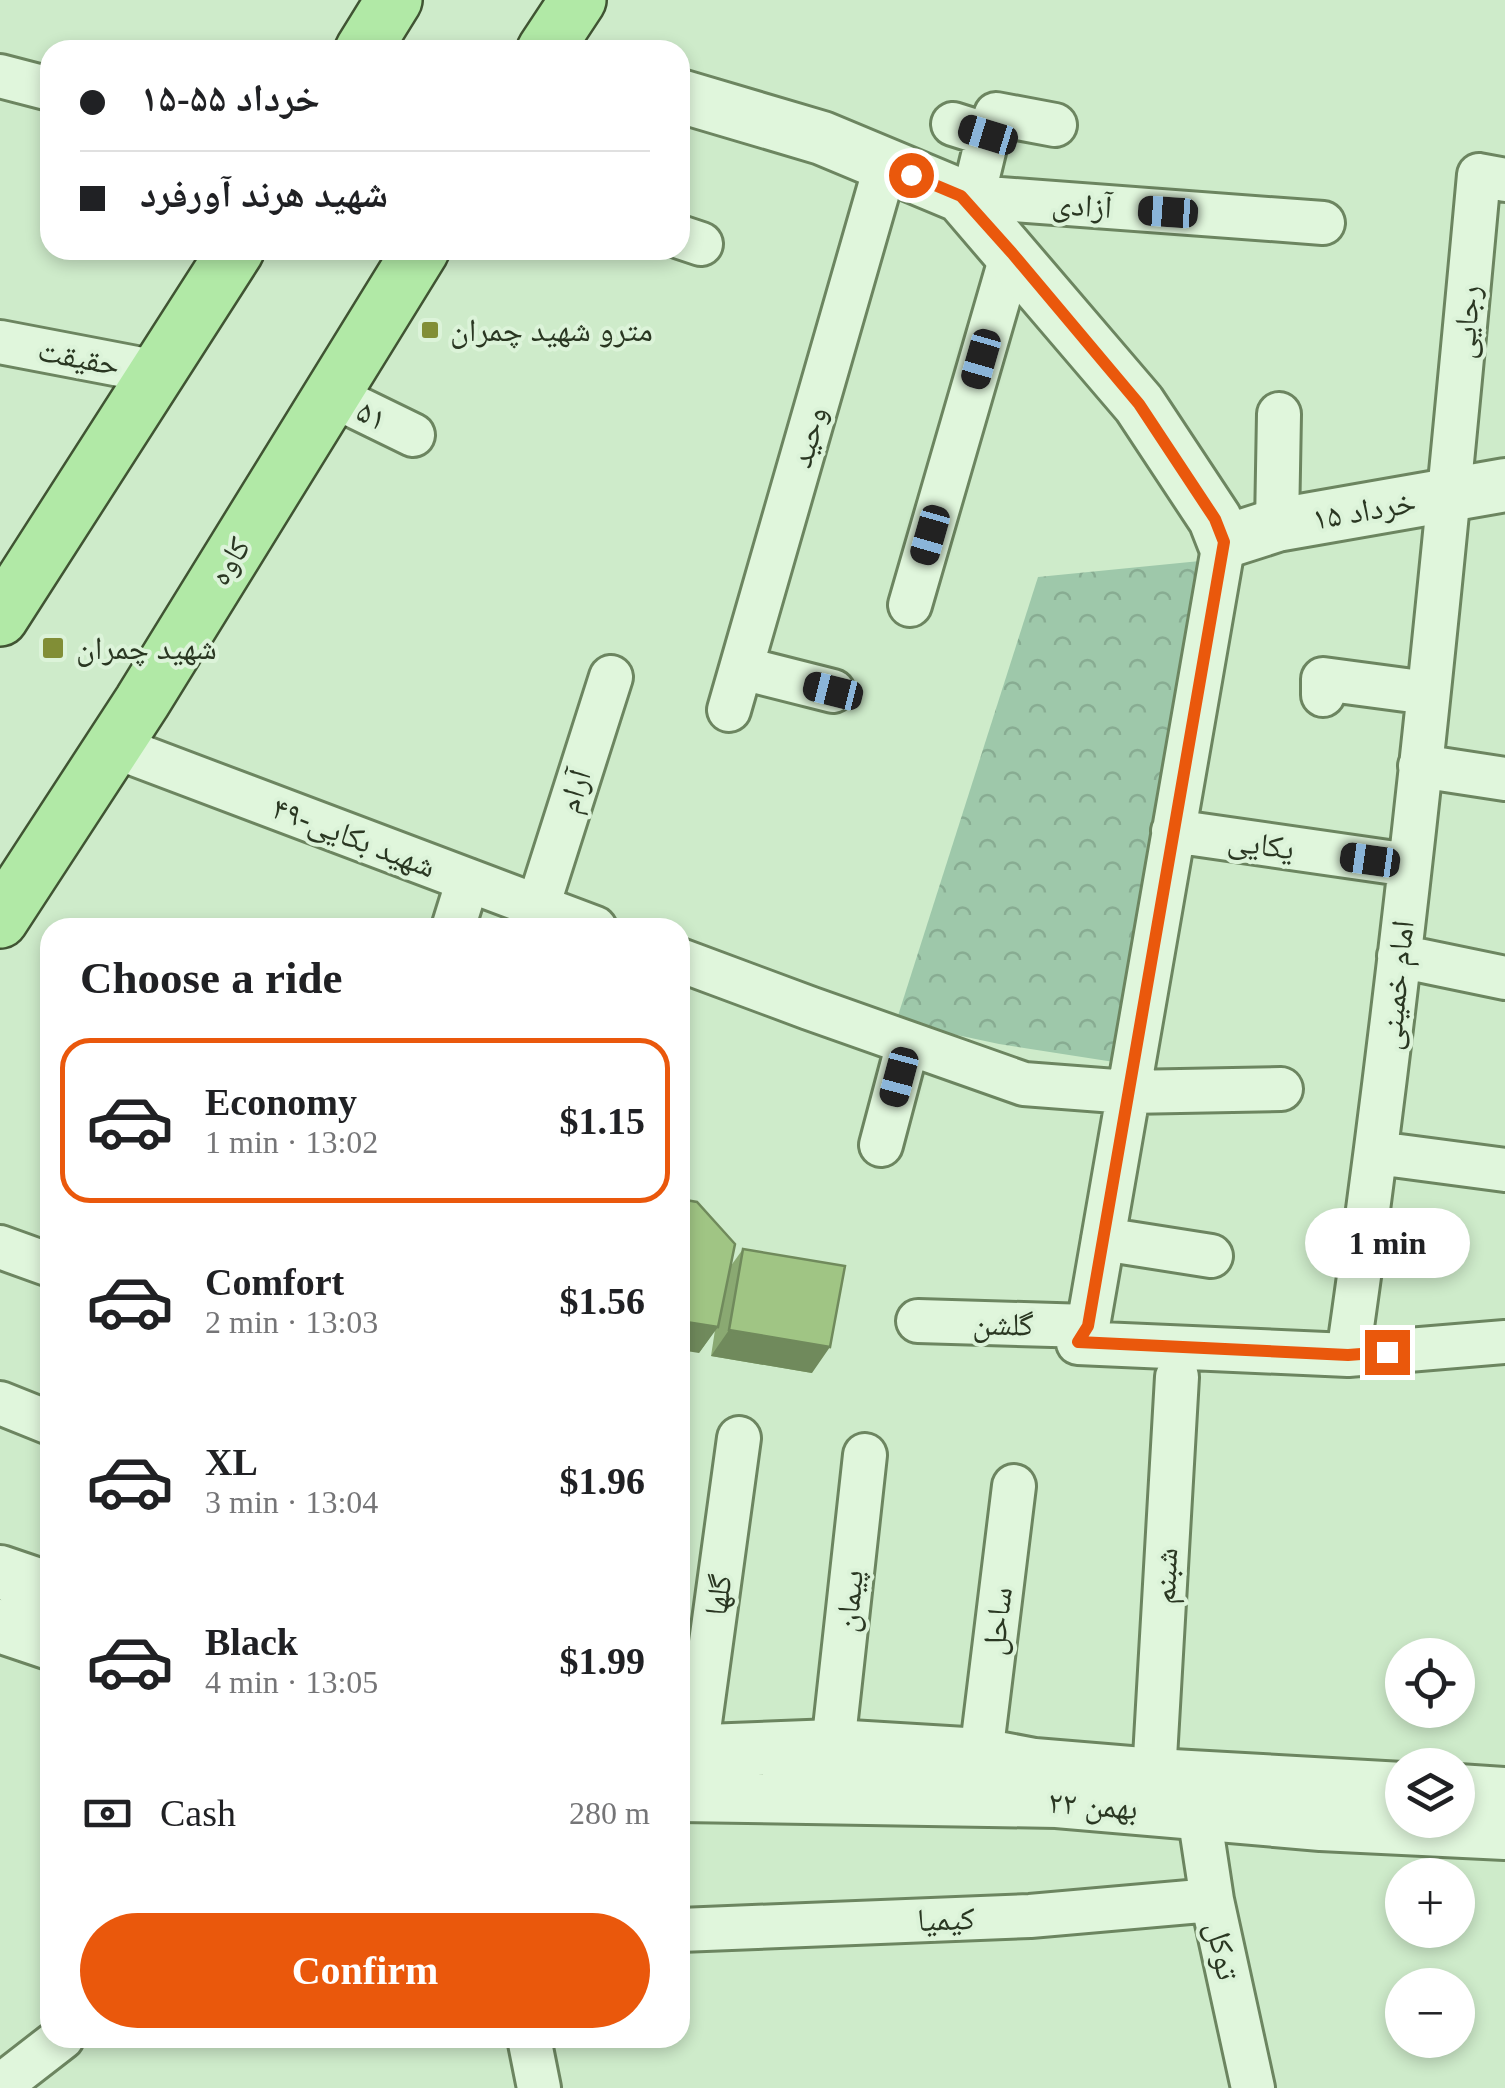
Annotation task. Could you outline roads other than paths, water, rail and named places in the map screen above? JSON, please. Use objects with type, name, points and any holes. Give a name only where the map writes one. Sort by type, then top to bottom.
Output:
[{"type":"main road","points":[[368,40],[394,0]]},
{"type":"main road","points":[[552,40],[578,0]]},
{"type":"main road","points":[[0,618],[230,260]]},
{"type":"main road","name":"کاوه","points":[[0,920],[113,746],[415,260]]},
{"type":"street","points":[[0,76],[40,86]]},
{"type":"street","points":[[690,99],[822,138],[967,196],[1139,404],[1215,519],[1224,542],[1103,1240],[1083,1334]]},
{"type":"street","points":[[967,196],[971,130],[996,114],[1055,125]]},
{"type":"street","name":"وحید","points":[[729,710],[886,164]]},
{"type":"street","name":"رجایی","points":[[1450,495],[1479,176],[1505,180]]},
{"type":"street","name":"آزادی","points":[[967,196],[1323,223]]},
{"type":"street","points":[[910,606],[1012,253]]},
{"type":"street","name":"حقیقت","points":[[0,342],[157,372]]},
{"type":"street","name":"۵۱","points":[[332,395],[413,436]]},
{"type":"street","points":[[1277,525],[1279,414]]},
{"type":"street","name":"۱۵ خرداد","points":[[1224,542],[1277,525],[1505,485]]},
{"type":"street","name":"امام خمینی","points":[[1348,1355],[1377,1153],[1450,495]]},
{"type":"street","points":[[742,668],[833,691]]},
{"type":"street","name":"آرام","points":[[538,906],[611,677]]},
{"type":"street","points":[[1324,695],[1323,679],[1428,693]]},
{"type":"street","name":"۴۹-شهید بکایی","points":[[113,746],[568,918]]},
{"type":"street","points":[[1420,766],[1505,779]]},
{"type":"street","name":"یکایی","points":[[1173,832],[1409,865]]},
{"type":"street","points":[[455,918],[468,880]]},
{"type":"street","points":[[1399,956],[1505,978]]},
{"type":"street","points":[[690,964],[1024,1084],[1128,1092],[1281,1089]]},
{"type":"street","points":[[881,1145],[908,1043]]},
{"type":"street","points":[[1377,1153],[1505,1170]]},
{"type":"street","points":[[1103,1240],[1212,1256]]},
{"type":"street","points":[[0,1247],[40,1262]]},
{"type":"street","name":"گلشن","points":[[918,1321],[1348,1355],[1505,1342]]},
{"type":"street","name":"شبنم","points":[[1154,1775],[1176,1377]]},
{"type":"street","points":[[0,1403],[40,1419]]},
{"type":"street","name":"گلها","points":[[690,1736],[739,1438]]},
{"type":"street","name":"پیمان","points":[[832,1746],[865,1455]]},
{"type":"street","name":"ساحل","points":[[981,1756],[1014,1486]]},
{"type":"street","points":[[0,1572],[40,1586]]},
{"type":"street","points":[[0,1626],[40,1640]]},
{"type":"street","name":"۲۲ بهمن","points":[[690,1765],[832,1746],[981,1756],[1154,1775],[1385,1788]]},
{"type":"street","name":"۲۲ بهمن","points":[[690,1766],[1320,1824],[1505,1833]]},
{"type":"street","points":[[1475,1793],[1505,1794]]},
{"type":"street","name":"توکل","points":[[1199,1814],[1212,1900],[1253,2088]]},
{"type":"street","name":"کیمیا","points":[[690,1930],[1030,1916],[1212,1900]]},
{"type":"street","points":[[0,2086],[49,2048]]},
{"type":"street","points":[[531,2048],[539,2088]]},
{"type":"place","name":"مترو شهید چمران","points":[[430,330]]},
{"type":"place","name":"شهید چمران","points":[[53,648]]}]
